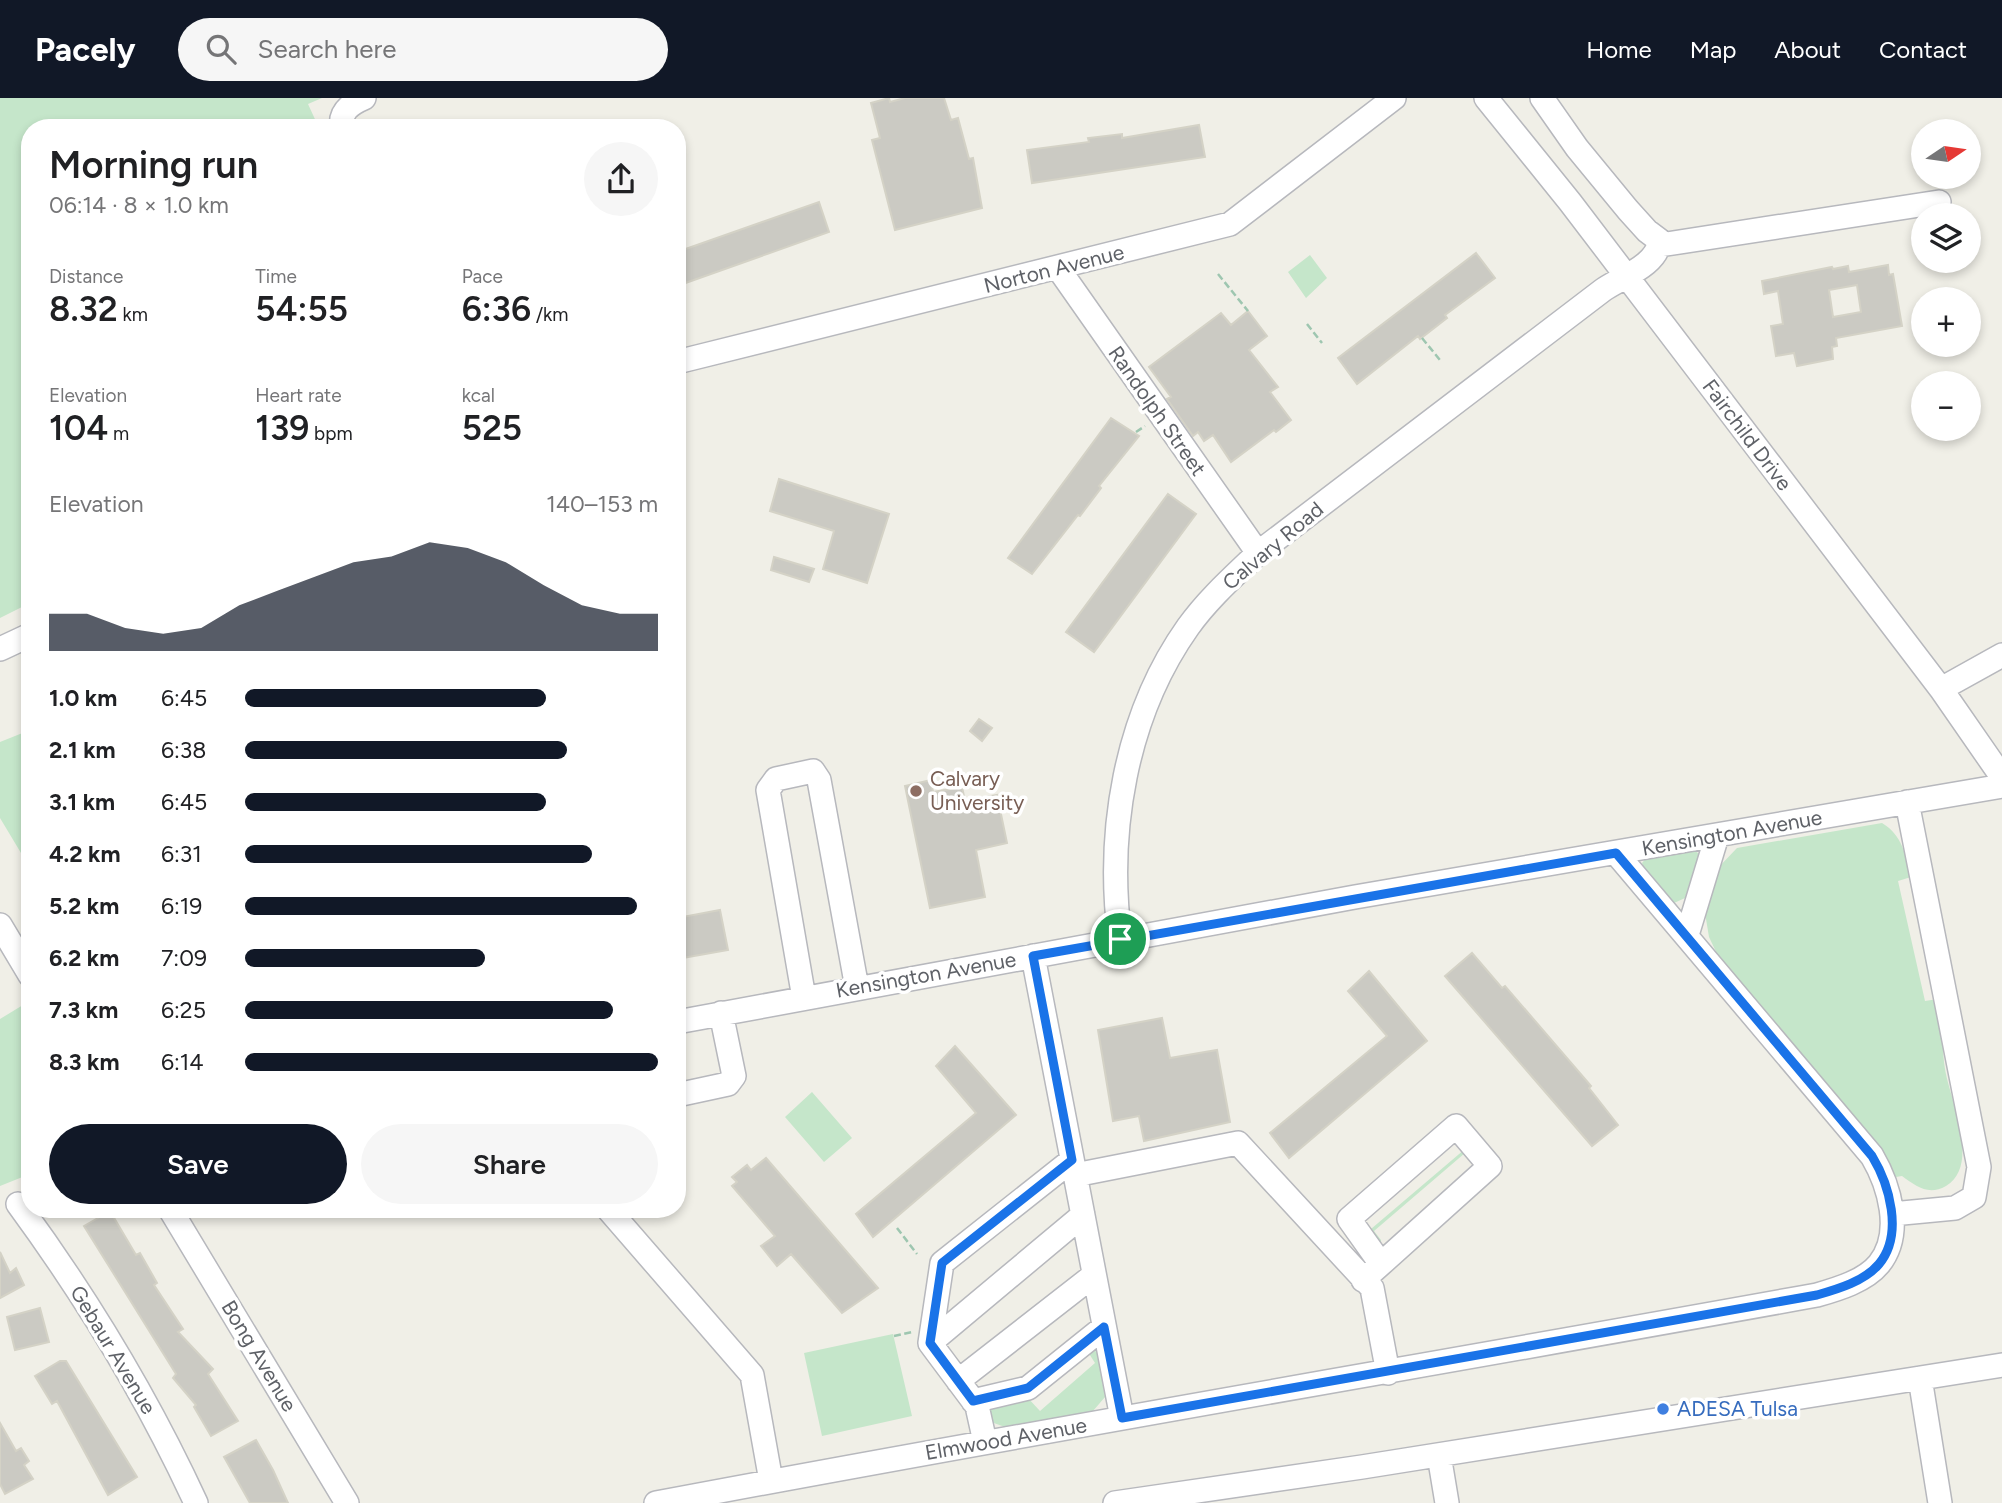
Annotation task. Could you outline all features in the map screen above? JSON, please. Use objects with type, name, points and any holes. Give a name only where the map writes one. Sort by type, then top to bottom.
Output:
[{"type":"street","points":[[342,119],[342,114],[364,98]]},
{"type":"street","name":"Norton Avenue","points":[[686,360],[1230,225],[1394,98]]},
{"type":"street","name":"Fairchild Drive","points":[[1486,98],[1625,275],[1941,689],[2002,777]]},
{"type":"street","points":[[1542,98],[1577,148],[1647,231],[1659,240],[1660,245],[1940,202]]},
{"type":"street","name":"Calvary Road","points":[[1120,939],[1116,900],[1120,803],[1128,761],[1140,723],[1158,681],[1188,627],[1216,593],[1258,553],[1625,275],[1652,258],[1660,245]]},
{"type":"street","name":"Randolph Street","points":[[1058,268],[1258,553]]},
{"type":"street","points":[[0,649],[21,639]]},
{"type":"street","points":[[1941,689],[2002,655]]},
{"type":"street","points":[[804,998],[768,790],[776,779],[813,771],[819,779],[857,988]]},
{"type":"street","name":"Kensington Avenue","points":[[686,1020],[1120,939],[2002,786]]},
{"type":"street","points":[[1892,1214],[1955,1208],[1974,1197],[1979,1167],[1907,802]]},
{"type":"street","points":[[1687,935],[1717,836]]},
{"type":"street","name":"Elmwood Avenue","points":[[656,1503],[1817,1295],[1840,1289],[1878,1265],[1890,1237],[1892,1214],[1883,1174],[1872,1156],[1616,853]]},
{"type":"street","points":[[0,925],[21,960]]},
{"type":"street","points":[[1033,956],[1122,1418]]},
{"type":"street","points":[[686,1093],[728,1084],[734,1076],[721,1013]]},
{"type":"street","points":[[1372,1272],[1490,1166],[1456,1126],[1349,1219],[1372,1272],[1372,1288],[1388,1373]]},
{"type":"street","points":[[921,1338],[942,1263],[1074,1168],[1238,1143],[1372,1272]]},
{"type":"street","points":[[921,1338],[1083,1215]]},
{"type":"street","name":"Gebaur Avenue","points":[[25,1218],[100,1322],[141,1392],[195,1503]]},
{"type":"street","name":"Bong Avenue","points":[[175,1218],[347,1503]]},
{"type":"street","points":[[616,1218],[752,1375],[771,1481]]},
{"type":"street","points":[[958,1381],[1094,1275]]},
{"type":"street","points":[[973,1401],[1028,1388],[1104,1327]]},
{"type":"street","points":[[921,1338],[973,1401],[985,1442]]},
{"type":"street","points":[[1115,1503],[1440,1455],[2002,1365]]},
{"type":"street","points":[[1920,1378],[1940,1503]]},
{"type":"street","points":[[1440,1455],[1447,1503]]},
{"type":"path","points":[[1218,274],[1248,311]]},
{"type":"path","points":[[1307,324],[1321,343]]},
{"type":"path","points":[[1422,338],[1440,360]]},
{"type":"path","points":[[897,1228],[917,1254]]},
{"type":"path","points":[[894,1336],[921,1338]]},
{"type":"green space","points":[[0,98],[322,98],[308,104],[315,119],[21,119],[21,608],[0,618]]},
{"type":"green space","points":[[1310,255],[1327,278],[1306,298],[1288,272]]},
{"type":"green space","points":[[21,734],[21,853],[0,818],[0,742]]},
{"type":"green space","points":[[1882,823],[1899,840],[1907,861],[1911,877],[1898,881],[1925,1001],[1938,999],[1945,1069],[1960,1131],[1961,1163],[1956,1176],[1946,1186],[1934,1190],[1917,1186],[1902,1176],[1896,1177],[1842,1101],[1718,956],[1709,937],[1705,913],[1716,870],[1737,848]]},
{"type":"green space","points":[[1692,849],[1698,853],[1699,861],[1685,898],[1674,903],[1647,875],[1642,863],[1648,856]]},
{"type":"green space","points":[[21,1006],[21,1178],[0,1186],[0,1019]]},
{"type":"green space","points":[[812,1092],[852,1138],[824,1162],[785,1117]]},
{"type":"green space","points":[[1465,1149],[1465,1153],[1374,1231],[1381,1240],[1381,1245],[1369,1231]]},
{"type":"green space","points":[[893,1334],[912,1416],[822,1436],[804,1353]]},
{"type":"green space","points":[[1093,1348],[1097,1353],[1105,1397],[1093,1411],[1005,1427],[991,1422],[987,1406],[1027,1397],[1040,1411],[1095,1363],[1088,1352]]},
{"type":"building","points":[[889,98],[890,102],[905,98],[944,98],[951,120],[958,118],[969,159],[973,158],[982,208],[895,230],[872,140],[880,138],[871,103]]},
{"type":"building","points":[[1199,125],[1205,157],[1032,183],[1027,150],[1089,142],[1088,138],[1122,134],[1122,138]]},
{"type":"building","points":[[819,202],[829,232],[686,283],[686,249]]},
{"type":"building","points":[[1476,253],[1495,278],[1445,315],[1447,318],[1420,339],[1418,336],[1357,384],[1338,358]]},
{"type":"building","points":[[1888,265],[1889,275],[1893,274],[1902,326],[1836,338],[1837,346],[1832,347],[1833,359],[1797,366],[1794,353],[1776,356],[1771,326],[1783,324],[1778,291],[1764,294],[1762,281],[1832,267],[1848,266],[1849,272]],"holes":[[[1857,285],[1861,312],[1833,317],[1829,290]]]},
{"type":"building","points":[[1248,311],[1267,336],[1249,350],[1278,387],[1270,392],[1291,420],[1231,462],[1213,435],[1204,441],[1198,432],[1193,436],[1167,399],[1171,397],[1149,367],[1221,313],[1231,325]]},
{"type":"building","points":[[1111,418],[1139,436],[1099,486],[1101,488],[1080,516],[1078,515],[1032,574],[1008,558]]},
{"type":"building","points":[[779,479],[889,514],[867,583],[823,569],[834,531],[770,511]]},
{"type":"building","points":[[1168,494],[1196,514],[1094,652],[1066,632]]},
{"type":"building","points":[[774,557],[814,569],[809,582],[771,570]]},
{"type":"building","points":[[979,719],[992,728],[982,741],[970,731]]},
{"type":"building","points":[[931,780],[933,792],[962,787],[965,801],[997,795],[1007,843],[976,850],[985,897],[930,908],[905,786]]},
{"type":"building","points":[[720,910],[728,950],[686,957],[686,916]]},
{"type":"building","points":[[1472,953],[1502,988],[1505,986],[1591,1086],[1589,1088],[1618,1125],[1592,1146],[1445,976]]},
{"type":"building","points":[[1369,971],[1427,1041],[1289,1158],[1270,1133],[1387,1036],[1348,991]]},
{"type":"building","points":[[1162,1018],[1170,1058],[1217,1050],[1230,1122],[1144,1141],[1139,1116],[1113,1121],[1098,1030]]},
{"type":"building","points":[[955,1046],[1016,1115],[873,1237],[856,1214],[976,1113],[936,1066]]},
{"type":"building","points":[[766,1158],[878,1288],[842,1313],[791,1254],[777,1266],[761,1246],[775,1236],[732,1186],[737,1182],[732,1177],[747,1165],[751,1170]]},
{"type":"building","points":[[98,1218],[114,1218],[136,1255],[140,1253],[157,1283],[154,1285],[183,1329],[178,1332],[213,1369],[208,1374],[238,1421],[211,1436],[194,1407],[196,1405],[173,1378],[176,1374],[84,1226]]},
{"type":"building","points":[[0,1252],[10,1273],[16,1268],[24,1285],[0,1298]]},
{"type":"building","points":[[40,1308],[49,1342],[15,1350],[7,1317]]},
{"type":"building","points":[[60,1361],[66,1361],[137,1477],[108,1495],[57,1401],[52,1404],[35,1376]]},
{"type":"building","points":[[0,1423],[16,1451],[21,1448],[29,1461],[24,1465],[33,1479],[5,1494],[0,1484]]},
{"type":"building","points":[[256,1440],[288,1503],[250,1503],[224,1457]]},
{"type":"place","name":"Calvary University","points":[[916,791]]},
{"type":"place","name":"ADESA Tulsa","points":[[1663,1409]]},
{"type":"route","points":[[1616,853],[1872,1156],[1883,1174],[1892,1214],[1890,1237],[1883,1258],[1861,1278],[1840,1289],[1817,1295],[1122,1418],[1104,1327],[1028,1388],[973,1401],[930,1343],[942,1263],[1072,1160],[1033,956],[1120,939],[1616,853]]}]
